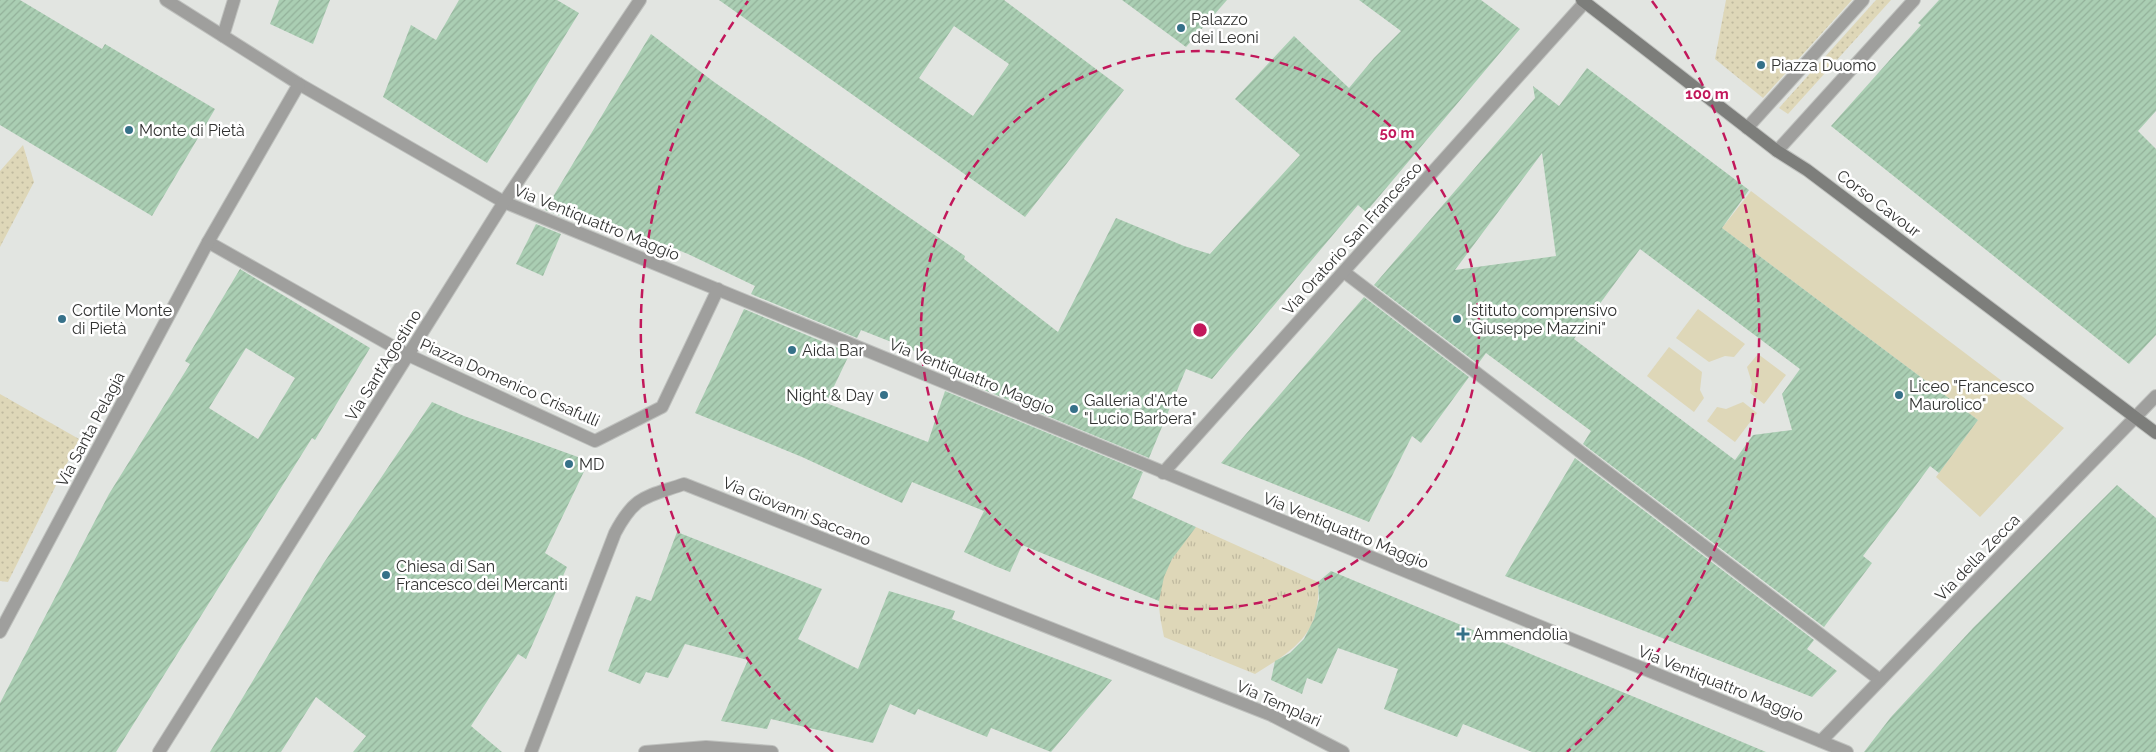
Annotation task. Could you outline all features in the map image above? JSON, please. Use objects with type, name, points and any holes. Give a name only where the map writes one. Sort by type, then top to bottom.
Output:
[{"type":"main road","name":"Corso Cavour","points":[[1583,1],[1777,151],[1807,170],[2156,433]]},
{"type":"street","name":"Via Ventiquattro Maggio","points":[[166,0],[299,84],[504,202],[1847,752]]},
{"type":"street","points":[[223,36],[234,0]]},
{"type":"street","name":"Via Sant'Agostino","points":[[159,752],[504,202],[640,0]]},
{"type":"street","points":[[1747,128],[1863,0]]},
{"type":"street","points":[[1777,151],[1914,0]]},
{"type":"street","name":"Via Oratorio San Francesco","points":[[1163,473],[1344,272],[1583,1]]},
{"type":"street","points":[[208,242],[299,84]]},
{"type":"street","name":"Piazza Domenico Crisafulli","points":[[208,242],[408,355],[595,441],[662,407],[718,289]]},
{"type":"street","name":"Via Santa Pelagia","points":[[0,632],[208,242]]},
{"type":"street","points":[[1344,272],[1880,680]]},
{"type":"street","name":"Via della Zecca","points":[[1821,741],[2156,396]]},
{"type":"street","name":"Via Giovanni Saccano","points":[[531,752],[614,533],[624,514],[634,503],[684,484],[1200,688]]},
{"type":"street","name":"Via Templari","points":[[1200,688],[1271,715],[1343,752]]},
{"type":"street","points":[[644,752],[706,747],[772,752]]},
{"type":"green space","points":[[1726,0],[1852,0],[1763,98],[1715,59]]},
{"type":"green space","points":[[1876,0],[1891,0],[1788,114],[1779,108]]},
{"type":"green space","points":[[23,145],[34,182],[0,247],[0,171]]},
{"type":"green space","points":[[1751,191],[2064,428],[1980,517],[1936,477],[1978,420],[1722,228]]},
{"type":"green space","points":[[1698,309],[1745,344],[1734,357],[1725,356],[1709,362],[1676,338]]},
{"type":"green space","points":[[1669,347],[1702,372],[1700,390],[1704,398],[1694,412],[1647,376]]},
{"type":"green space","points":[[1758,354],[1786,375],[1764,404],[1750,393],[1752,383],[1747,367]]},
{"type":"green space","points":[[0,394],[79,439],[8,582],[0,581]]},
{"type":"green space","points":[[1743,402],[1757,413],[1735,442],[1707,421],[1717,407],[1726,409]]},
{"type":"green space","points":[[1196,527],[1318,582],[1318,600],[1315,615],[1303,638],[1293,648],[1255,674],[1164,637],[1159,606],[1162,581],[1177,552]]},
{"type":"building","name":"Monte di Pietà","points":[[0,0],[20,0],[102,49],[105,44],[215,109],[152,216],[0,125]]},
{"type":"building","points":[[279,0],[330,0],[313,44],[270,24]]},
{"type":"building","points":[[459,0],[557,0],[579,13],[487,163],[383,97],[411,25],[436,40]]},
{"type":"building","points":[[719,0],[1004,0],[1124,90],[1025,217]],"holes":[[[954,26],[1009,64],[973,116],[919,78]]]},
{"type":"building","name":"Palazzo dei Leoni","points":[[1122,0],[1227,0],[1186,47]]},
{"type":"building","points":[[1359,0],[1481,0],[1520,29],[1366,212],[1358,205],[1212,379],[1186,369],[1149,458],[950,376],[951,372],[925,361],[927,356],[861,330],[857,338],[751,294],[755,286],[688,254],[573,208],[568,219],[545,210],[651,34],[714,82],[965,256],[964,259],[1058,332],[1116,218],[1184,246],[1210,254],[1300,155],[1235,99],[1294,36],[1349,88],[1374,58],[1401,31]]},
{"type":"building","points":[[1939,0],[2156,0],[2156,111],[2138,131],[2156,149],[2156,335],[2129,364],[1831,126],[1921,25],[1918,23]]},
{"type":"building","points":[[1587,68],[1749,190],[1722,228],[1978,420],[1939,473],[1930,466],[1863,556],[1872,563],[1824,627],[1583,444],[1591,431],[1486,353],[1478,364],[1374,285],[1535,98],[1533,86],[1559,106]],"holes":[[[1542,153],[1556,256],[1455,270]],[[1640,249],[1800,369],[1782,394],[1792,430],[1753,435],[1735,460],[1574,339]]]},
{"type":"building","points":[[536,224],[561,234],[543,276],[516,264]]},
{"type":"building","points":[[240,269],[370,348],[315,440],[312,438],[116,752],[0,752],[0,703],[109,494],[190,364],[185,361]],"holes":[[[246,348],[295,378],[258,439],[209,408]]]},
{"type":"building","points":[[1364,297],[1469,377],[1421,443],[1412,436],[1369,522],[1221,463]]},
{"type":"building","points":[[744,309],[850,353],[826,403],[928,442],[945,391],[1143,472],[1132,498],[1196,527],[1172,559],[1164,577],[1159,601],[1022,545],[1010,572],[995,566],[964,552],[984,511],[912,482],[902,503],[802,457],[695,413]]},
{"type":"building","points":[[432,402],[464,416],[589,461],[545,553],[567,567],[526,659],[518,654],[471,726],[502,752],[353,752],[366,736],[316,697],[281,752],[210,752],[323,564]]},
{"type":"building","points":[[1575,458],[1814,640],[1807,649],[1837,671],[1812,697],[1505,576]]},
{"type":"building","points":[[2117,485],[2156,518],[2156,752],[1864,752],[1891,717],[1973,628]]},
{"type":"building","points":[[677,532],[822,589],[798,639],[858,669],[889,591],[955,611],[952,619],[1112,680],[1051,752],[991,728],[987,737],[918,709],[915,715],[890,704],[873,743],[771,719],[767,729],[721,721],[748,660],[685,644],[668,678],[646,672],[640,684],[608,671],[636,596],[651,601]]},
{"type":"building","points":[[1331,571],[1766,752],[1532,752],[1463,724],[1457,737],[1384,709],[1398,669],[1338,648],[1322,684],[1307,678],[1302,694],[1271,680],[1275,661],[1290,653],[1304,639],[1314,619],[1319,599],[1318,582]]},
{"type":"place","name":"Palazzo dei Leoni","points":[[1181,28]]},
{"type":"place","name":"Piazza Duomo","points":[[1761,65]]},
{"type":"place","name":"Monte di Pietà","points":[[129,130]]},
{"type":"place","name":"Cortile Monte di Pietà","points":[[62,319]]},
{"type":"place","name":"Istituto comprensivo \"Giuseppe Mazzini\"","points":[[1457,319]]},
{"type":"place","name":"Aida Bar","points":[[792,350]]},
{"type":"place","name":"Night & Day","points":[[884,395]]},
{"type":"place","name":"Liceo \"Francesco Maurolico\"","points":[[1899,395]]},
{"type":"place","name":"Galleria d'Arte \"Lucio Barbera\"","points":[[1074,409]]},
{"type":"place","name":"MD","points":[[569,464]]},
{"type":"place","name":"Chiesa di San Francesco dei Mercanti","points":[[386,575]]},
{"type":"place","name":"Ammendolia","points":[[1463,634]]}]
